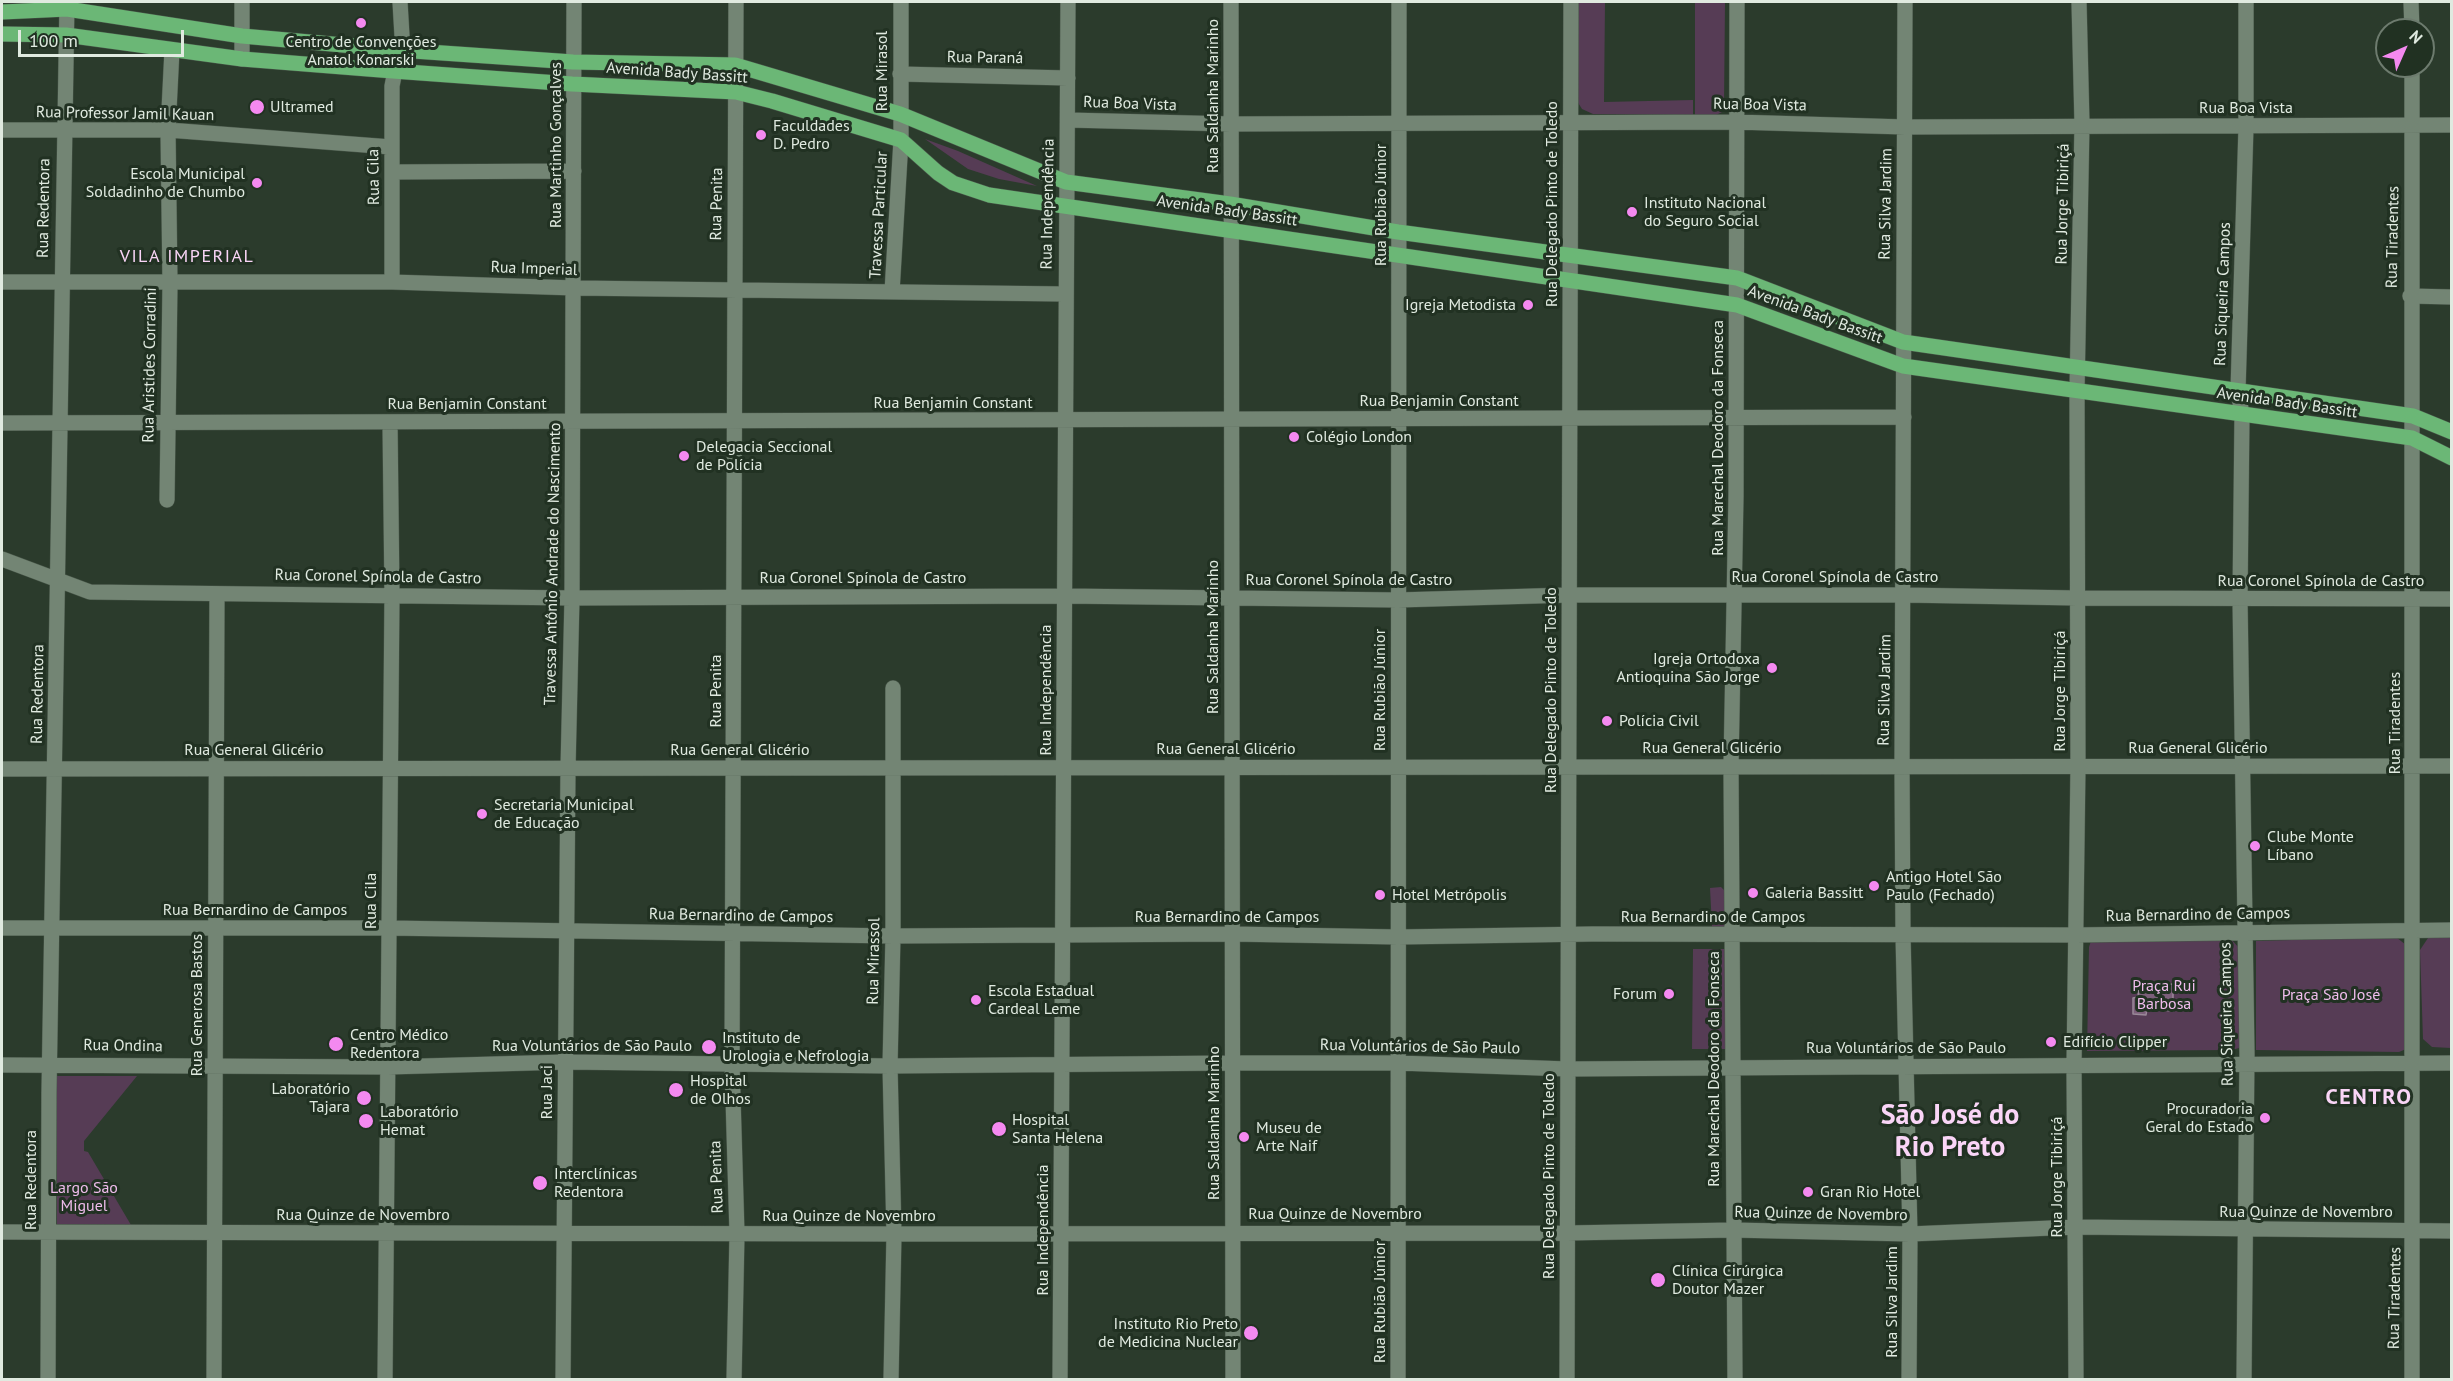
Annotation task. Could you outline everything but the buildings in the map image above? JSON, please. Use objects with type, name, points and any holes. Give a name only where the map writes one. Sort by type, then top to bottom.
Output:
[{"type":"main road","name":"Avenida Bady Bassitt","points":[[2,12],[67,5],[242,36],[573,62],[735,66],[900,114],[1066,182],[1230,204],[1398,232],[1737,278],[1903,342],[2413,416],[2451,432]]},
{"type":"main road","name":"Avenida Bady Bassitt","points":[[2,34],[66,35],[242,59],[393,71],[572,84],[736,92],[772,100],[901,140],[938,173],[953,183],[989,195],[1737,305],[1903,366],[2412,438],[2451,458]]},
{"type":"street","points":[[242,2],[242,59]]},
{"type":"street","name":"Rua Cila","points":[[392,282],[393,71],[402,36],[400,2]]},
{"type":"street","name":"Rua Martinho Gonçalves","points":[[574,2],[572,84],[575,288]]},
{"type":"street","name":"Rua Penita","points":[[734,1380],[737,1234],[732,1063],[736,2]]},
{"type":"street","name":"Rua Mirasol","points":[[901,2],[901,140]]},
{"type":"street","name":"Rua Independência","points":[[1060,1380],[1064,294],[1068,2]]},
{"type":"street","name":"Rua Saldanha Marinho","points":[[1231,2],[1233,1380]]},
{"type":"street","name":"Rua Rubião Júnior","points":[[1398,1380],[1399,2]]},
{"type":"street","name":"Rua Delegado Pinto de Toledo","points":[[1567,1380],[1571,2]]},
{"type":"street","name":"Rua Marechal Deodoro da Fonseca","points":[[1735,1380],[1731,766],[1737,305],[1735,122],[1737,2]]},
{"type":"street","name":"Rua Silva Jardim","points":[[1905,2],[1902,766],[1905,1067],[1910,1234],[1909,1380]]},
{"type":"street","name":"Rua Jorge Tibiriçá","points":[[2076,1380],[2074,1066],[2078,766],[2077,391],[2082,124],[2079,2]]},
{"type":"street","name":"Rua Siqueira Campos","points":[[2244,1380],[2247,1065],[2240,599],[2242,415],[2238,390],[2246,127],[2246,2]]},
{"type":"street","points":[[2411,2],[2412,18]]},
{"type":"street","name":"Rua Redentora","points":[[48,1380],[54,770],[59,582],[59,423],[67,5]]},
{"type":"street","name":"Rua Aristides Corradini","points":[[167,500],[166,423],[170,284],[168,130],[172,50]]},
{"type":"street","name":"Rua Paraná","points":[[900,74],[1068,78]]},
{"type":"street","name":"Rua Tiradentes","points":[[2412,78],[2410,296],[2414,598],[2411,929],[2414,1230],[2412,1380]]},
{"type":"street","name":"Rua Boa Vista","points":[[1068,120],[1231,124],[1735,122],[1905,127],[2082,124],[2246,127],[2451,125]]},
{"type":"street","name":"Rua Professor Jamil Kauan","points":[[2,130],[168,130],[391,147]]},
{"type":"street","name":"Travessa Particular","points":[[892,292],[901,140]]},
{"type":"street","points":[[392,172],[574,171]]},
{"type":"street","name":"Rua Imperial","points":[[2,282],[170,284],[392,282],[575,288],[1064,294]]},
{"type":"street","name":"Travessa Antônio Andrade do Nascimento","points":[[568,768],[575,288]]},
{"type":"street","points":[[2410,296],[2451,297]]},
{"type":"street","name":"Rua Benjamin Constant","points":[[2,423],[1904,417]]},
{"type":"street","name":"Rua Cila","points":[[385,1380],[392,595],[390,422]]},
{"type":"street","name":"Rua Coronel Spínola de Castro","points":[[2,559],[90,592],[572,598],[1064,596],[1398,600],[1569,595],[1904,595],[2451,599]]},
{"type":"street","name":"Rua Generosa Bastos","points":[[214,1380],[217,594]]},
{"type":"street","name":"Rua Mirassol","points":[[891,1380],[894,1234],[890,1066],[893,936],[893,688]]},
{"type":"street","name":"Rua General Glicério","points":[[2,770],[2451,765]]},
{"type":"street","name":"Rua Jaci","points":[[563,1380],[568,768]]},
{"type":"street","name":"Rua Bernardino de Campos","points":[[2,928],[389,928],[893,936],[1232,934],[1398,937],[2076,935],[2451,930]]},
{"type":"street","name":"Rua Voluntários de São Paulo","points":[[388,1067],[566,1062],[890,1066],[1398,1063],[1568,1069],[1732,1066],[2451,1063]]},
{"type":"street","name":"Rua Ondina","points":[[2,1065],[50,1063],[388,1067]]},
{"type":"street","name":"Rua Quinze de Novembro","points":[[2,1232],[894,1234],[1567,1233],[1733,1230],[1910,1234],[2075,1227],[2246,1231],[2451,1231]]},
{"type":"green space","points":[[1578,2],[1605,2],[1604,102],[1693,100],[1693,115],[1593,114],[1582,109],[1577,101]]},
{"type":"green space","points":[[1695,2],[1725,2],[1724,106],[1722,112],[1716,115],[1695,115]]},
{"type":"green space","points":[[925,139],[1037,186],[999,179],[968,169]]},
{"type":"green space","points":[[1721,887],[1724,890],[1726,927],[1712,927],[1710,888]]},
{"type":"green space","points":[[2451,936],[2451,1048],[2432,1047],[2423,1039],[2420,950],[2428,938]]},
{"type":"green space","name":"Praça São José","points":[[2396,937],[2406,945],[2406,1049],[2399,1052],[2256,1050],[2256,941]]},
{"type":"green space","name":"Praça Rui Barbosa","points":[[2231,939],[2239,948],[2239,1048],[2232,1050],[2087,1051],[2091,941]]},
{"type":"green space","points":[[1693,949],[1728,949],[1728,1049],[1692,1049]]},
{"type":"green space","name":"Largo São Miguel","points":[[57,1076],[137,1076],[84,1141],[84,1151],[88,1152],[131,1225],[57,1224]]},
{"type":"shaded area","points":[[2173,984],[2173,1011],[2147,1009],[2146,1015],[2133,1014],[2133,998],[2138,997],[2139,985]]},
{"type":"place","name":"Centro de Convenções Anatol Konarski","points":[[361,23]]},
{"type":"place","name":"Ultramed","points":[[257,107]]},
{"type":"place","name":"Faculdades D. Pedro","points":[[761,135]]},
{"type":"place","name":"Escola Municipal Soldadinho de Chumbo","points":[[257,183]]},
{"type":"place","name":"Instituto Nacional do Seguro Social","points":[[1632,212]]},
{"type":"place","name":"Igreja Metodista","points":[[1528,305]]},
{"type":"place","name":"Colégio London","points":[[1294,437]]},
{"type":"place","name":"Delegacia Seccional de Polícia","points":[[684,456]]},
{"type":"place","name":"Igreja Ortodoxa Antioquina São Jorge","points":[[1772,668]]},
{"type":"place","name":"Polícia Civil","points":[[1607,721]]},
{"type":"place","name":"Secretaria Municipal de Educação","points":[[482,814]]},
{"type":"place","name":"Clube Monte Líbano","points":[[2255,846]]},
{"type":"place","name":"Antigo Hotel São Paulo (Fechado)","points":[[1874,886]]},
{"type":"place","name":"Galeria Bassitt","points":[[1753,893]]},
{"type":"place","name":"Hotel Metrópolis","points":[[1380,895]]},
{"type":"place","name":"Forum","points":[[1669,994]]},
{"type":"place","name":"Escola Estadual Cardeal Leme","points":[[976,1000]]},
{"type":"place","name":"Edifício Clipper","points":[[2051,1042]]},
{"type":"place","name":"Centro Médico Redentora","points":[[336,1044]]},
{"type":"place","name":"Instituto de Urologia e Nefrologia","points":[[709,1047]]},
{"type":"place","name":"Hospital de Olhos","points":[[676,1090]]},
{"type":"place","name":"Laboratório Tajara","points":[[364,1098]]},
{"type":"place","name":"Procuradoria Geral do Estado","points":[[2265,1118]]},
{"type":"place","name":"Laboratório Hemat","points":[[366,1121]]},
{"type":"place","name":"Hospital Santa Helena","points":[[999,1129]]},
{"type":"place","name":"Museu de Arte Naif","points":[[1244,1137]]},
{"type":"place","name":"Interclínicas Redentora","points":[[540,1183]]},
{"type":"place","name":"Gran Rio Hotel","points":[[1808,1192]]},
{"type":"place","name":"Clínica Cirúrgica Doutor Mazer","points":[[1658,1280]]},
{"type":"place","name":"Instituto Rio Preto de Medicina Nuclear","points":[[1251,1333]]},
{"type":"district","name":"VILA IMPERIAL","points":[[187,257]]},
{"type":"district","name":"CENTRO","points":[[2369,1098]]},
{"type":"district","name":"São José do Rio Preto","points":[[1950,1132]]}]
